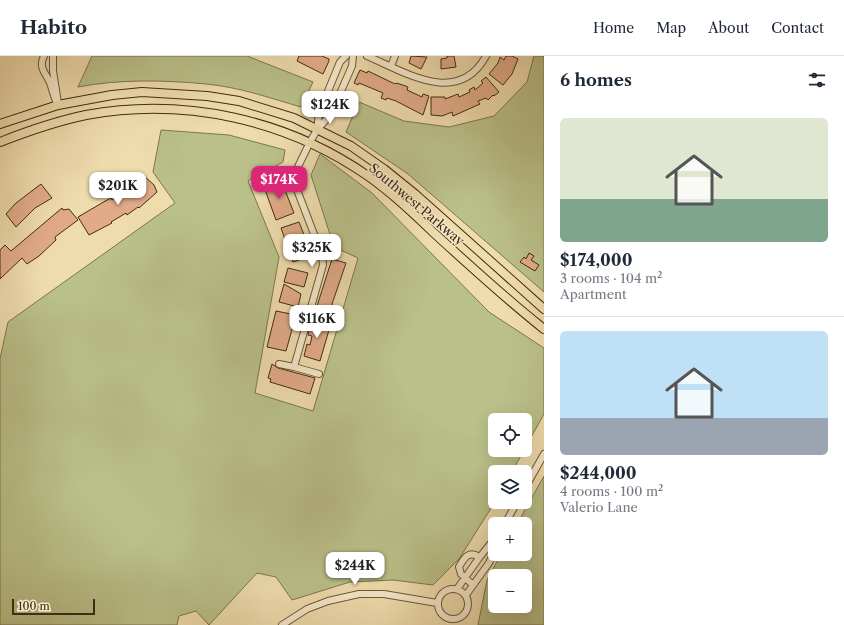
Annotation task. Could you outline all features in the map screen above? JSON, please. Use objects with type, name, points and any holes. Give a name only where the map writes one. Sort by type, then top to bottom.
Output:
[{"type":"main road","name":"Southwest Parkway","points":[[0,124],[58,105],[112,95],[142,92],[207,96],[239,101],[294,118],[351,146],[389,173],[415,194],[544,310]]},
{"type":"main road","name":"Southwest Parkway","points":[[0,142],[30,130],[85,115],[136,108],[164,108],[195,111],[226,116],[265,126],[310,142],[368,176],[404,205],[544,330]]},
{"type":"street","points":[[44,56],[42,62],[43,72],[50,83],[58,105]]},
{"type":"street","points":[[53,56],[53,71],[58,96],[58,105]]},
{"type":"street","points":[[317,130],[319,114],[340,62],[346,56]]},
{"type":"street","points":[[294,367],[323,265],[322,255],[294,182],[295,173],[317,130],[331,114],[352,66],[353,56]]},
{"type":"street","points":[[367,56],[425,81],[442,83],[460,80],[470,75],[478,68],[486,56]]},
{"type":"street","points":[[391,66],[395,56]]},
{"type":"street","points":[[279,364],[319,374]]},
{"type":"street","points":[[532,475],[544,454]]},
{"type":"street","points":[[457,589],[488,546]]},
{"type":"street","points":[[473,585],[464,578],[459,569],[466,556],[473,554],[488,564]]},
{"type":"street","points":[[466,595],[490,561]]},
{"type":"street","points":[[448,589],[457,589],[466,595],[468,605],[467,610],[458,622],[443,616],[437,603],[438,598],[444,591],[448,589]]},
{"type":"street","points":[[282,625],[307,610],[328,601],[359,594],[384,594],[437,603]]},
{"type":"green space","points":[[92,56],[247,56],[313,82],[301,107],[242,90],[218,85],[126,81],[78,87]]},
{"type":"green space","points":[[534,56],[544,56],[544,292],[408,174],[346,132],[359,102],[404,121],[449,127],[494,116],[527,82]]},
{"type":"green space","points":[[161,130],[229,135],[285,150],[283,162],[248,181],[279,257],[255,393],[313,411],[358,258],[334,247],[311,175],[320,154],[372,193],[489,312],[544,348],[544,414],[532,435],[532,413],[488,413],[488,457],[520,457],[516,465],[488,465],[488,509],[491,509],[459,559],[433,585],[393,580],[350,582],[292,600],[276,577],[257,573],[209,625],[196,611],[179,616],[177,625],[0,625],[0,359],[8,322],[175,203],[153,172]]},
{"type":"green space","points":[[544,476],[544,625],[478,625],[488,578],[488,613],[532,613],[532,569],[493,569],[497,561],[532,561],[532,517],[521,517],[525,509],[532,509],[532,497]]},
{"type":"building","points":[[299,56],[322,56],[329,59],[329,61],[323,74],[297,61]]},
{"type":"building","points":[[411,56],[427,57],[421,69],[409,63]]},
{"type":"building","points":[[447,56],[454,56],[456,67],[441,69],[441,59],[447,58]]},
{"type":"building","points":[[506,56],[512,56],[518,59],[512,74],[503,85],[489,74],[498,63],[500,57],[504,60]]},
{"type":"building","points":[[360,70],[367,73],[368,71],[395,84],[408,87],[407,90],[422,97],[423,94],[429,96],[423,115],[396,101],[381,98],[383,93],[359,83],[358,85],[354,83]]},
{"type":"building","points":[[486,77],[499,92],[494,96],[493,95],[488,100],[486,98],[478,101],[480,104],[453,116],[452,112],[442,116],[431,115],[431,97],[445,97],[445,99],[458,94],[459,97],[470,92],[469,90],[474,87],[475,90],[483,83],[481,81]]},
{"type":"building","points":[[144,176],[154,185],[157,192],[139,208],[138,207],[127,215],[126,213],[111,222],[112,223],[89,235],[78,217],[111,198],[112,200]]},
{"type":"building","points":[[281,180],[294,213],[276,220],[264,187]]},
{"type":"building","points":[[41,184],[52,198],[35,208],[16,227],[6,214],[16,203]]},
{"type":"building","points":[[62,208],[63,210],[69,209],[78,220],[55,237],[56,240],[39,256],[27,264],[22,258],[0,279],[0,250],[5,245],[11,251]]},
{"type":"building","points":[[299,222],[306,240],[309,240],[314,255],[293,262],[281,228]]},
{"type":"building","points":[[529,253],[534,256],[531,260],[539,265],[535,271],[520,262],[524,257],[526,259]]},
{"type":"building","points":[[332,259],[346,263],[330,310],[317,306]]},
{"type":"building","points":[[288,268],[308,273],[304,287],[284,282]]},
{"type":"building","points":[[284,284],[301,294],[298,307],[279,302]]},
{"type":"building","points":[[276,311],[296,315],[286,351],[267,347]]},
{"type":"building","points":[[312,319],[331,323],[320,361],[304,356],[307,344],[310,345],[312,336],[308,335]]},
{"type":"building","points":[[272,364],[278,368],[315,378],[310,394],[270,382],[271,379],[268,378]]}]
